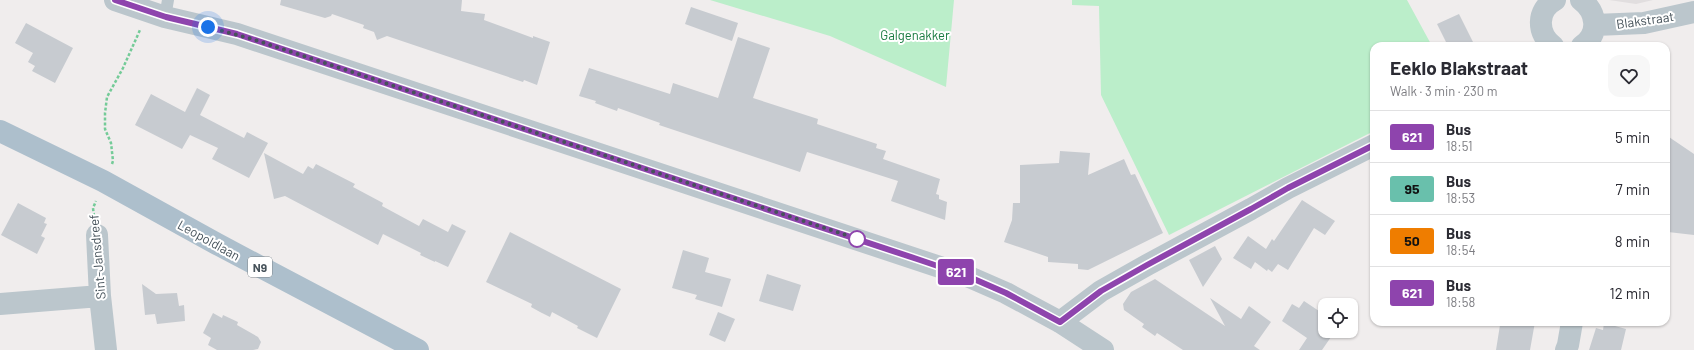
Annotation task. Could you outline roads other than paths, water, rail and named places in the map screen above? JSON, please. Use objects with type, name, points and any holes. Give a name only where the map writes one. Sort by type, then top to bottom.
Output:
[{"type":"main road","name":"Leopoldlaan","points":[[0,131],[103,181],[224,248],[418,350]]},
{"type":"street","points":[[115,0],[160,9],[245,36],[967,276],[1006,293],[1060,322],[1103,350]]},
{"type":"street","points":[[1548,42],[1544,38],[1541,28],[1541,18],[1544,9],[1550,2],[1555,0]]},
{"type":"street","points":[[1581,0],[1588,5],[1593,13],[1595,25],[1593,35],[1588,42]]},
{"type":"street","name":"Blakstraat","points":[[1595,25],[1644,23],[1694,12]]},
{"type":"street","points":[[1060,322],[1101,291],[1140,268],[1288,188],[1370,147]]},
{"type":"street","name":"Sint-Jansdreef","points":[[97,235],[100,296],[106,350]]},
{"type":"street","points":[[0,304],[100,296]]},
{"type":"street","points":[[1566,350],[1571,326]]},
{"type":"park label","name":"Galgenakker","points":[[915,35]]}]
